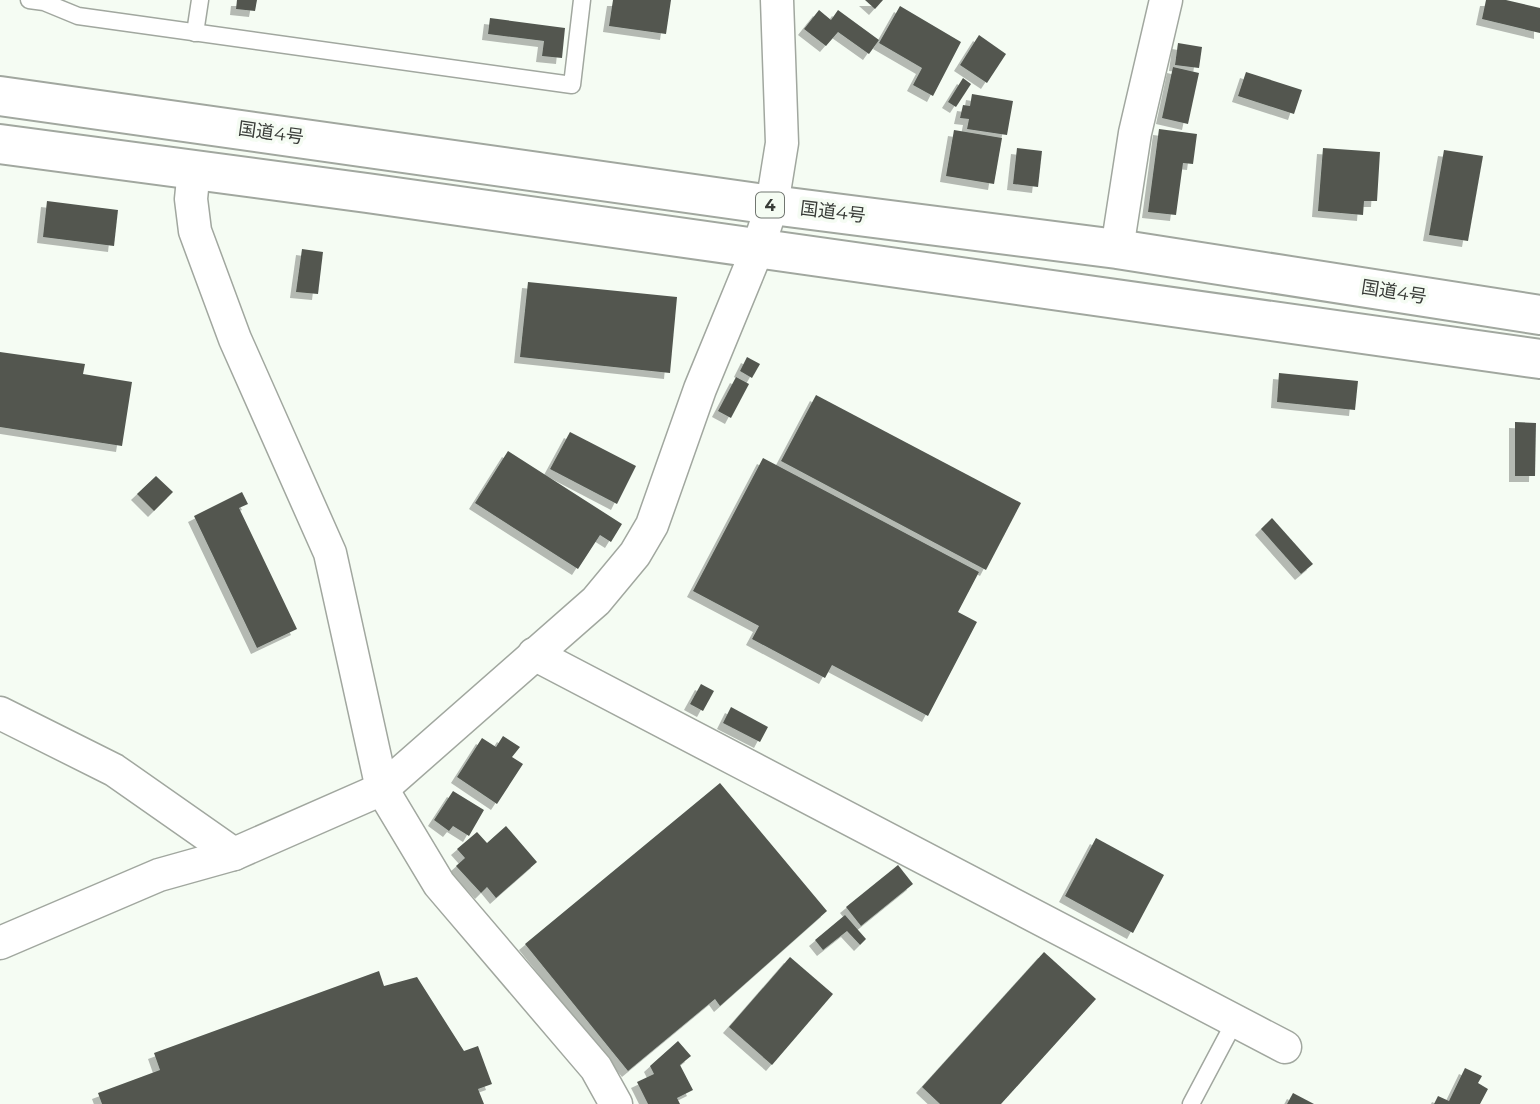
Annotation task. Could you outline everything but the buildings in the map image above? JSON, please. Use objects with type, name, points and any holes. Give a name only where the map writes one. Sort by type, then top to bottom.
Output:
[{"type":"highway","name":"国道4号","points":[[0,96],[772,205],[1117,249],[1540,315]]},
{"type":"highway","points":[[0,144],[1540,359]]},
{"type":"street","points":[[0,943],[159,875],[234,854],[382,789],[596,601],[635,554],[652,525],[700,389],[758,248],[772,205],[782,143],[777,0]]},
{"type":"street","points":[[1117,249],[1135,133],[1166,0]]},
{"type":"street","points":[[194,169],[191,199],[195,231],[235,339],[330,553],[382,789],[439,884],[596,1068],[616,1104]]},
{"type":"street","points":[[534,654],[1285,1047]]},
{"type":"street","points":[[0,713],[114,770],[234,854]]},
{"type":"lane","points":[[195,33],[200,0]]},
{"type":"lane","points":[[39,1],[78,16],[572,85],[582,0]]},
{"type":"lane","points":[[1191,1104],[1235,1021]]}]
